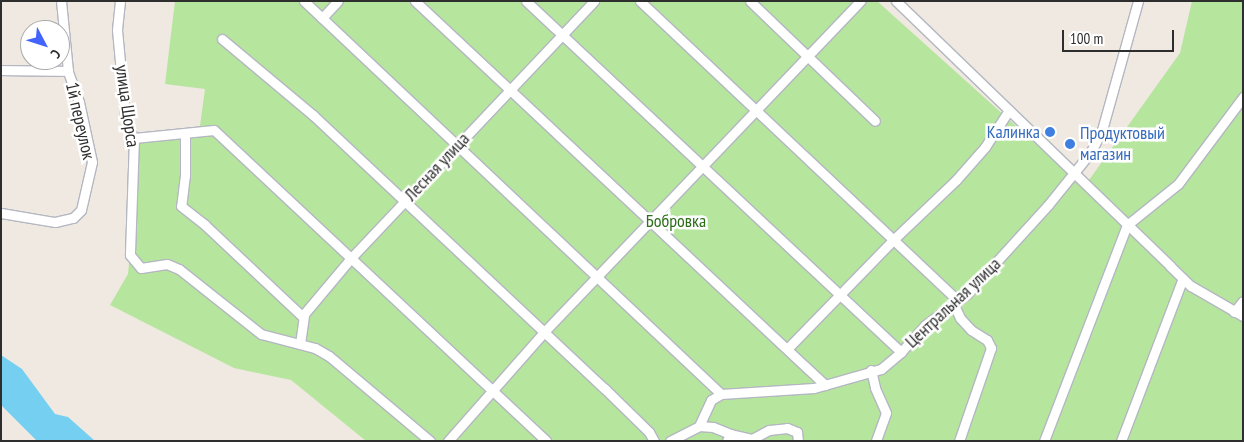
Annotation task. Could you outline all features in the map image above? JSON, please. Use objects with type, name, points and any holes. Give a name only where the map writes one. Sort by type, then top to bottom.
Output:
[{"type":"street","name":"1й переулок","points":[[1,213],[55,222],[72,218],[81,210],[92,162],[79,102],[68,71],[61,1]]},
{"type":"street","name":"улица Щорса","points":[[120,1],[117,30],[125,115],[128,129],[134,138],[130,255],[141,268],[167,264],[179,269],[256,332],[300,344]]},
{"type":"street","points":[[304,1],[721,394],[712,400],[699,426]]},
{"type":"street","points":[[322,18],[338,1]]},
{"type":"street","points":[[415,1],[825,385]]},
{"type":"street","points":[[526,1],[901,352]]},
{"type":"street","name":"Лесная улица","points":[[303,317],[350,258],[594,1]]},
{"type":"street","points":[[640,1],[893,240],[956,303],[960,318],[971,330],[987,340],[992,348],[958,441]]},
{"type":"street","points":[[750,1],[875,121]]},
{"type":"street","points":[[448,441],[544,332],[860,1]]},
{"type":"street","points":[[896,1],[1072,174],[1182,278],[1239,314],[1243,300]]},
{"type":"street","name":"Центральная улица","points":[[721,394],[814,388],[871,370],[881,369],[901,352],[925,325],[967,294],[1016,241],[1090,153],[1102,130],[1138,1]]},
{"type":"street","points":[[222,39],[313,114],[635,418],[654,441]]},
{"type":"street","points":[[1,70],[68,71]]},
{"type":"street","points":[[1044,441],[1127,226],[1178,184],[1243,97]]},
{"type":"street","points":[[787,349],[838,294],[956,180],[985,147],[1009,110]]},
{"type":"street","points":[[134,138],[214,130],[546,441]]},
{"type":"street","points":[[185,133],[185,175],[182,206],[205,225],[303,317],[300,344],[329,356],[430,441]]},
{"type":"street","points":[[1121,441],[1182,278]]},
{"type":"street","points":[[871,370],[875,388],[886,412],[876,441]]},
{"type":"street","points":[[670,441],[699,426],[713,427],[729,437],[752,439],[769,430],[787,428],[797,432],[798,441]]},
{"type":"green space","name":"Бобровка","points":[[175,1],[877,1],[1084,187],[1180,53],[1192,1],[1243,1],[1243,441],[366,441],[291,380],[234,368],[110,305],[128,274],[133,220],[135,137],[199,133],[205,89],[165,84]]},
{"type":"water","points":[[1,355],[22,369],[55,414],[68,417],[95,441],[37,441],[1,405]]},
{"type":"place","name":"Калинка","points":[[1050,132]]},
{"type":"place","name":"Продуктовый магазин","points":[[1070,144]]}]
